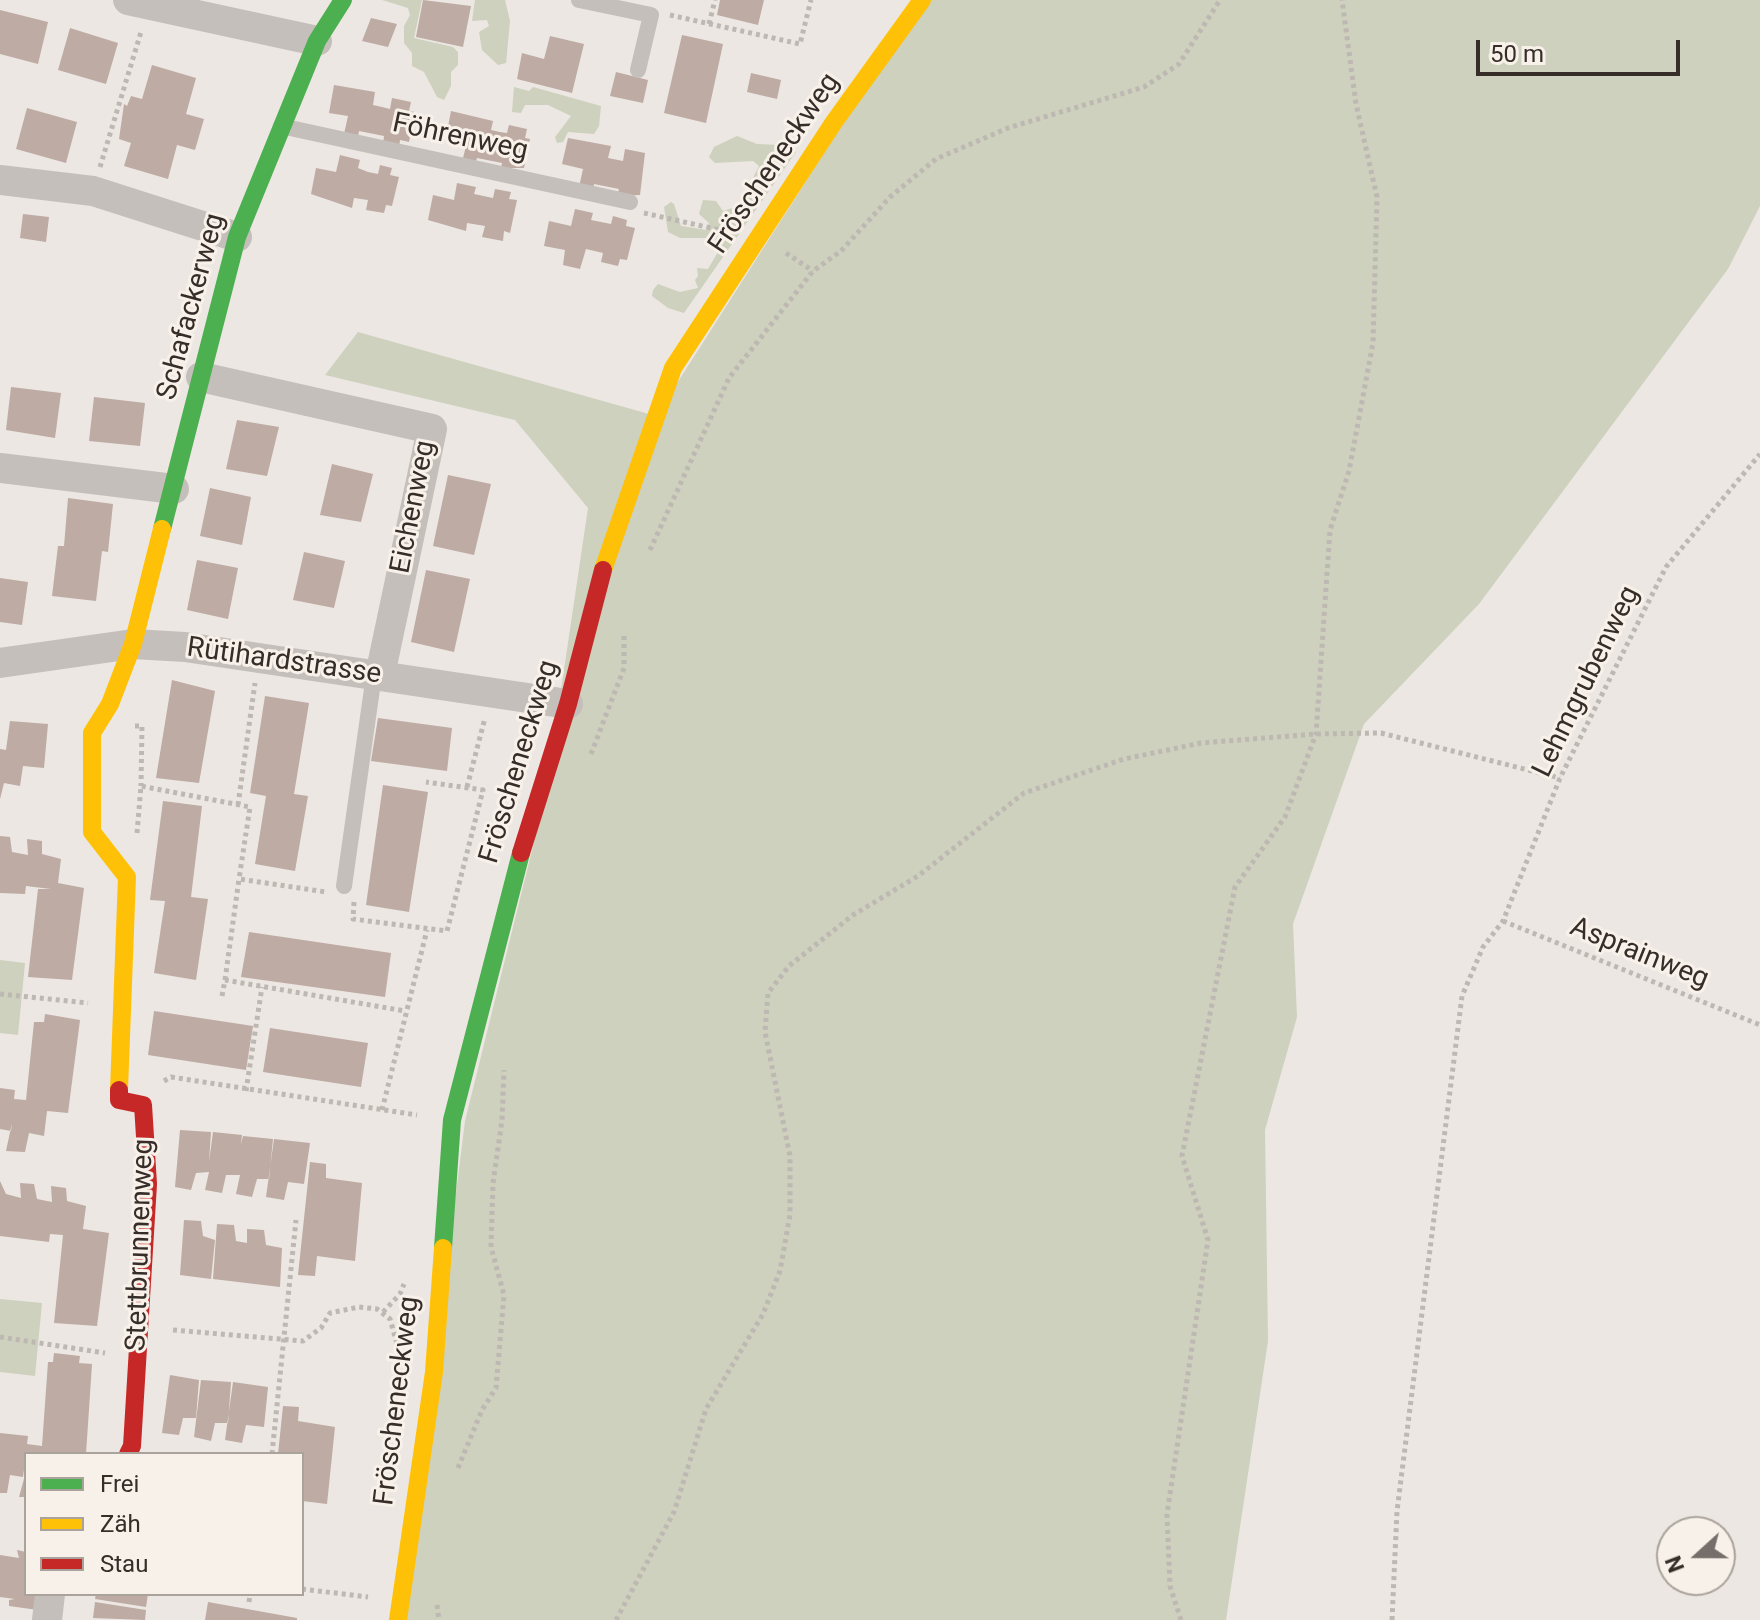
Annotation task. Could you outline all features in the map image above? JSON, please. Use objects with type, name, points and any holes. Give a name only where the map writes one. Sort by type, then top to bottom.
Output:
[{"type":"street","name":"Schafackerweg","points":[[133,644],[237,237],[317,41],[343,0]]},
{"type":"street","name":"Fröscheneckweg","points":[[399,1611],[434,1372],[452,1120],[523,846],[568,704],[603,569],[673,368],[834,122],[922,0]]},
{"type":"street","points":[[138,2],[317,41]]},
{"type":"street","points":[[0,180],[93,191],[237,237]]},
{"type":"street","name":"Eichenweg","points":[[201,377],[432,429],[377,675]]},
{"type":"street","points":[[0,468],[174,489]]},
{"type":"street","points":[[127,877],[92,832],[92,733],[110,704],[133,644]]},
{"type":"street","name":"Rütihardstrasse","points":[[0,663],[133,644],[258,658],[568,704]]},
{"type":"street","name":"Stettbrunnenweg","points":[[127,877],[119,1100],[143,1105],[148,1184],[132,1446],[129,1452]]},
{"type":"street","points":[[47,1620],[50,1596]]},
{"type":"lane","points":[[579,0],[651,15],[638,70]]},
{"type":"lane","name":"Föhrenweg","points":[[280,126],[630,202]]},
{"type":"lane","points":[[344,886],[377,675]]},
{"type":"path","points":[[709,24],[715,0]]},
{"type":"path","points":[[651,15],[663,13],[800,44],[811,0]]},
{"type":"path","points":[[645,562],[685,467],[729,378],[813,271],[841,251],[890,197],[936,159],[1008,128],[1144,87],[1179,64],[1220,0]]},
{"type":"path","points":[[1181,1620],[1170,1586],[1167,1514],[1208,1240],[1182,1156],[1235,887],[1285,817],[1316,734],[1330,530],[1349,471],[1373,343],[1377,197],[1356,104],[1342,0]]},
{"type":"path","points":[[93,191],[138,2]]},
{"type":"path","points":[[630,202],[632,210],[759,239]]},
{"type":"path","name":"Lehmgrubenweg","points":[[1392,1620],[1397,1511],[1462,996],[1483,947],[1503,921],[1560,778],[1666,567],[1760,454]]},
{"type":"path","points":[[590,758],[624,668],[624,627]]},
{"type":"path","points":[[238,805],[258,658]]},
{"type":"path","points":[[467,787],[492,692]]},
{"type":"path","points":[[127,877],[133,874],[141,786],[142,726],[129,725]]},
{"type":"path","points":[[616,1620],[674,1512],[706,1409],[763,1314],[780,1271],[790,1215],[790,1156],[765,1032],[768,993],[789,966],[853,915],[918,876],[1024,793],[1124,759],[1201,743],[1316,734],[1381,733],[1560,778]]},
{"type":"path","points":[[239,879],[335,893],[344,886],[355,888],[353,919],[447,931],[483,790],[426,782]]},
{"type":"path","points":[[141,786],[250,807],[222,996]]},
{"type":"path","name":"Asprainweg","points":[[1503,921],[1760,1025]]},
{"type":"path","points":[[382,1110],[427,930]]},
{"type":"path","points":[[225,980],[405,1011]]},
{"type":"path","points":[[246,1091],[262,987]]},
{"type":"path","points":[[0,994],[121,1007]]},
{"type":"path","points":[[455,1476],[482,1410],[496,1388],[504,1295],[491,1247],[504,1063]]},
{"type":"path","points":[[143,1105],[151,1088],[171,1077],[246,1091],[452,1120]]},
{"type":"path","points":[[272,1452],[296,1220]]},
{"type":"path","points":[[140,1327],[283,1341],[309,1340],[330,1313],[347,1307],[383,1312],[400,1294],[405,1280]]},
{"type":"path","points":[[0,1337],[138,1358]]},
{"type":"path","points":[[304,1589],[399,1611]]},
{"type":"path","points":[[249,1602],[250,1596]]},
{"type":"path","points":[[435,1598],[439,1620]]},
{"type":"green space","points":[[382,0],[422,0],[414,38],[453,47],[458,52],[458,65],[451,72],[451,86],[444,100],[437,97],[424,72],[412,66],[412,53],[404,43],[404,26],[410,15],[408,8]]},
{"type":"green space","points":[[475,0],[505,0],[510,21],[506,63],[498,65],[482,50],[479,32],[489,26],[487,20],[472,21]]},
{"type":"green space","points":[[922,0],[1760,0],[1760,206],[1728,269],[1479,604],[1364,724],[1293,924],[1297,1017],[1265,1130],[1268,1341],[1226,1620],[403,1620],[465,1121],[545,798],[588,508],[515,420],[325,375],[358,332],[656,416]]},
{"type":"green space","points":[[514,87],[529,91],[533,87],[601,106],[599,126],[594,134],[568,132],[563,142],[557,143],[555,137],[571,116],[548,105],[525,105],[521,113],[512,112]]},
{"type":"green space","points":[[737,136],[757,144],[780,145],[796,152],[684,313],[668,308],[652,296],[658,284],[680,292],[698,288],[695,280],[697,268],[708,269],[718,252],[707,238],[680,238],[668,232],[664,207],[671,202],[674,204],[681,226],[707,230],[709,223],[699,214],[703,200],[716,201],[723,211],[739,206],[759,166],[753,161],[715,163],[709,157],[714,147]]},
{"type":"green space","points":[[0,960],[25,963],[18,1035],[0,1033]]},
{"type":"green space","points":[[0,1299],[42,1303],[35,1376],[0,1372]]},
{"type":"building","points":[[423,0],[471,6],[463,47],[416,37]]},
{"type":"building","points":[[720,0],[764,0],[758,25],[717,15]]},
{"type":"building","points":[[0,10],[48,22],[38,64],[0,54]]},
{"type":"building","points":[[371,18],[397,24],[388,47],[362,41]]},
{"type":"building","points":[[70,28],[118,43],[106,84],[58,70]]},
{"type":"building","points":[[682,35],[723,44],[706,123],[664,113]]},
{"type":"building","points":[[550,36],[584,44],[572,93],[517,79],[522,53],[544,59]]},
{"type":"building","points":[[152,65],[196,78],[186,114],[204,119],[195,150],[177,145],[168,179],[124,166],[131,143],[119,139],[124,104],[127,106],[131,96],[142,99]]},
{"type":"building","points":[[616,72],[648,80],[643,103],[610,96]]},
{"type":"building","points":[[751,73],[781,80],[777,99],[747,92]]},
{"type":"building","points":[[334,85],[375,92],[373,105],[390,109],[392,98],[411,102],[409,111],[415,112],[409,142],[400,140],[399,147],[383,144],[384,136],[359,131],[358,137],[344,134],[348,116],[329,113]]},
{"type":"building","points":[[27,108],[77,122],[66,163],[16,149]]},
{"type":"building","points":[[451,111],[493,121],[491,130],[507,133],[509,125],[527,129],[525,138],[530,139],[524,168],[501,168],[502,163],[477,158],[475,165],[462,162],[467,142],[446,137]]},
{"type":"building","points":[[568,138],[611,146],[608,158],[623,161],[625,149],[645,153],[640,195],[617,196],[619,189],[594,184],[593,190],[579,187],[583,169],[562,164]]},
{"type":"building","points":[[340,155],[360,160],[358,168],[368,172],[378,174],[380,165],[392,168],[390,175],[399,177],[392,206],[386,205],[384,213],[366,210],[368,200],[354,198],[352,208],[311,194],[316,168],[336,172]]},
{"type":"building","points":[[457,183],[476,187],[474,194],[493,198],[495,189],[511,192],[509,199],[517,200],[510,233],[504,231],[503,241],[482,237],[485,226],[467,223],[466,231],[428,220],[433,195],[454,200]]},
{"type":"building","points":[[575,209],[593,213],[591,220],[611,224],[613,216],[627,220],[626,226],[635,228],[627,260],[620,259],[618,266],[601,262],[603,253],[586,249],[580,269],[563,265],[565,250],[544,246],[549,221],[571,226]]},
{"type":"building","points":[[23,214],[49,217],[46,242],[20,238]]},
{"type":"building","points":[[11,387],[61,393],[55,438],[6,430]]},
{"type":"building","points":[[94,397],[145,403],[140,446],[89,441]]},
{"type":"building","points":[[237,420],[279,427],[267,476],[226,469]]},
{"type":"building","points":[[332,464],[373,474],[361,522],[320,515]]},
{"type":"building","points":[[448,475],[491,484],[474,555],[433,546]]},
{"type":"building","points":[[210,488],[251,497],[242,545],[200,536]]},
{"type":"building","points":[[68,498],[113,504],[108,552],[102,551],[96,601],[52,596],[58,546],[64,546]]},
{"type":"building","points":[[304,552],[345,561],[334,608],[293,600]]},
{"type":"building","points":[[197,560],[238,568],[228,619],[187,610]]},
{"type":"building","points":[[426,570],[470,579],[454,652],[411,642]]},
{"type":"building","points":[[0,578],[28,582],[22,625],[0,622]]},
{"type":"building","points":[[172,680],[215,691],[199,783],[156,778]]},
{"type":"building","points":[[265,696],[309,703],[294,794],[308,796],[295,871],[255,864],[266,796],[250,793]]},
{"type":"building","points":[[378,718],[452,728],[447,771],[371,761]]},
{"type":"building","points":[[10,721],[48,724],[44,768],[23,766],[20,786],[4,783],[0,799],[0,749],[6,750]]},
{"type":"building","points":[[383,785],[428,792],[409,912],[366,905]]},
{"type":"building","points":[[163,801],[202,806],[191,897],[208,899],[196,980],[154,973],[165,901],[150,900]]},
{"type":"building","points":[[0,836],[10,837],[12,852],[28,855],[27,839],[42,841],[42,854],[61,859],[58,883],[84,888],[72,980],[28,977],[38,889],[51,889],[26,886],[25,894],[0,893]]},
{"type":"building","points":[[249,932],[391,953],[385,997],[241,977]]},
{"type":"building","points":[[154,1011],[253,1026],[246,1070],[148,1055]]},
{"type":"building","points":[[45,1014],[80,1020],[68,1113],[47,1111],[44,1136],[29,1133],[25,1152],[6,1151],[10,1131],[0,1129],[0,1088],[15,1090],[14,1099],[26,1100],[34,1022],[44,1022]]},
{"type":"building","points":[[270,1028],[368,1043],[361,1087],[263,1072]]},
{"type":"building","points":[[180,1130],[211,1132],[209,1162],[213,1132],[242,1135],[241,1145],[243,1136],[273,1139],[269,1179],[257,1179],[252,1197],[236,1194],[240,1175],[226,1175],[222,1193],[205,1190],[209,1172],[196,1173],[191,1190],[175,1187]]},
{"type":"building","points":[[274,1139],[310,1143],[304,1184],[288,1182],[284,1200],[266,1197]]},
{"type":"building","points":[[310,1162],[326,1164],[326,1178],[362,1183],[355,1261],[317,1256],[315,1276],[298,1275]]},
{"type":"building","points":[[0,1181],[6,1194],[21,1198],[20,1183],[34,1184],[37,1199],[52,1202],[51,1186],[66,1188],[67,1201],[86,1206],[83,1229],[109,1233],[97,1326],[54,1323],[63,1235],[50,1234],[49,1242],[0,1236]]},
{"type":"building","points":[[184,1220],[201,1221],[203,1236],[215,1240],[211,1279],[180,1275]]},
{"type":"building","points":[[217,1224],[234,1225],[236,1241],[247,1243],[247,1229],[264,1230],[266,1245],[282,1248],[280,1287],[213,1279]]},
{"type":"building","points":[[54,1353],[80,1356],[79,1363],[92,1364],[86,1452],[24,1452],[23,1477],[10,1475],[7,1493],[0,1493],[0,1433],[28,1436],[27,1444],[42,1446],[48,1362],[53,1362]]},
{"type":"building","points":[[170,1375],[199,1380],[196,1418],[183,1418],[179,1435],[162,1433]]},
{"type":"building","points":[[201,1380],[231,1382],[228,1423],[215,1423],[211,1441],[194,1437]]},
{"type":"building","points":[[233,1382],[268,1387],[264,1427],[246,1425],[242,1443],[225,1440]]},
{"type":"building","points":[[283,1406],[299,1407],[298,1421],[335,1427],[327,1504],[304,1501],[304,1452],[278,1452]]},
{"type":"building","points":[[24,1479],[24,1497],[19,1497]]},
{"type":"building","points":[[17,1550],[24,1552],[24,1596],[47,1596],[45,1611],[9,1606],[9,1600],[15,1599],[0,1597],[0,1555],[19,1558]]},
{"type":"building","points":[[96,1596],[148,1596],[146,1607],[95,1599]]},
{"type":"building","points":[[95,1602],[146,1610],[145,1620],[93,1618]]},
{"type":"building","points":[[208,1602],[297,1618],[297,1620],[205,1620]]},
{"type":"traffic: fast","points":[[162,529],[237,237],[317,41],[343,0]]},
{"type":"traffic: fast","points":[[443,1248],[452,1120],[521,853]]},
{"type":"traffic: slow","points":[[603,570],[673,368],[834,122],[922,0]]},
{"type":"traffic: slow","points":[[119,1090],[127,877],[92,832],[92,733],[110,704],[133,644],[162,529]]},
{"type":"traffic: slow","points":[[398,1620],[434,1372],[443,1248]]},
{"type":"traffic: jam","points":[[521,853],[568,704],[603,570]]},
{"type":"traffic: jam","points":[[119,1090],[119,1100],[143,1105],[148,1184],[132,1446],[129,1452]]}]
